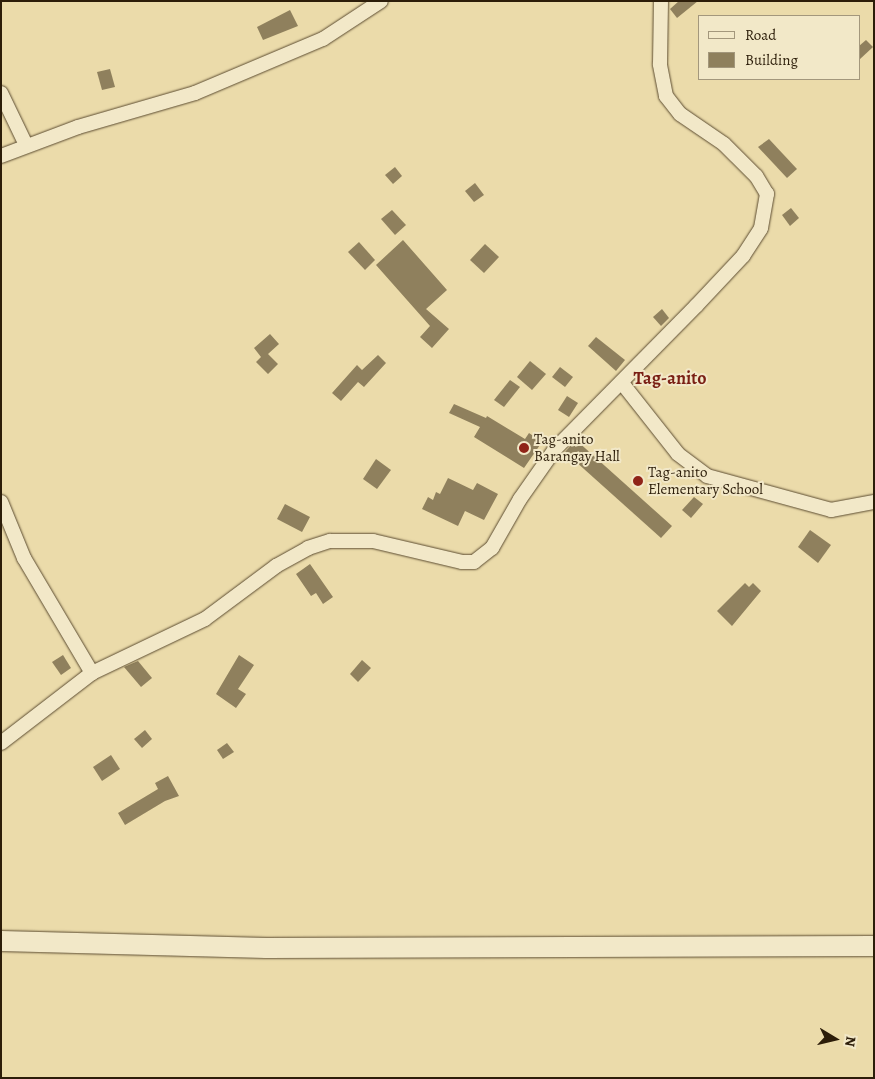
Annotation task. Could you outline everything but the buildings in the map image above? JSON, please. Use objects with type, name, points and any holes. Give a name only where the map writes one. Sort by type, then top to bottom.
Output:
[{"type":"street","points":[[1,156],[26,145],[195,92],[323,39],[381,1]]},
{"type":"street","points":[[1,743],[92,672],[205,619],[276,566],[308,548],[330,541],[373,541],[449,562],[474,562],[492,548],[520,499],[555,449],[622,383],[743,256],[761,228],[767,208],[767,194],[756,176],[724,144],[680,114],[666,96],[660,64],[661,1]]},
{"type":"street","points":[[1,93],[26,145]]},
{"type":"street","points":[[622,383],[678,454],[706,476],[831,510],[874,502]]},
{"type":"street","points":[[1,502],[24,558],[92,672]]},
{"type":"street","points":[[1,941],[266,948],[874,946]]},
{"type":"place","name":"Tag-anito Barangay Hall","points":[[524,448]]},
{"type":"place","name":"Tag-anito Elementary School","points":[[638,481]]},
{"type":"district","name":"Tag-anito","points":[[670,378]]}]
